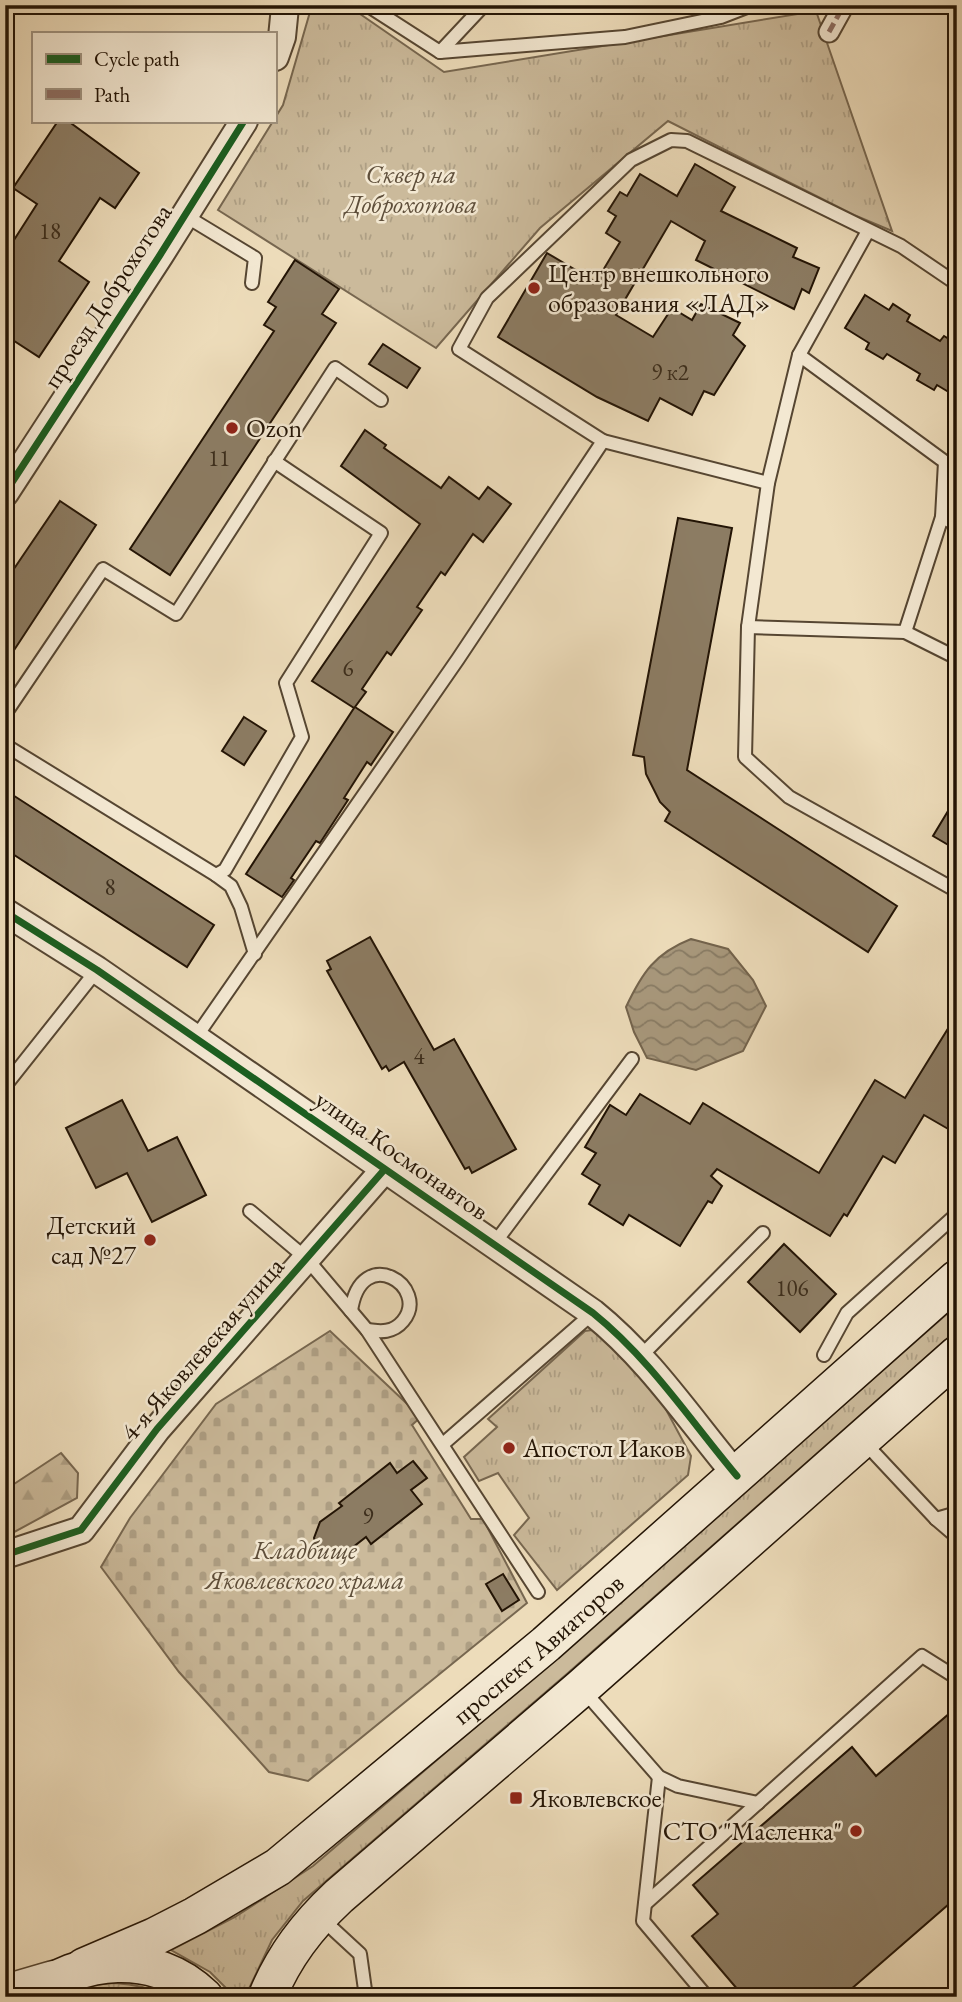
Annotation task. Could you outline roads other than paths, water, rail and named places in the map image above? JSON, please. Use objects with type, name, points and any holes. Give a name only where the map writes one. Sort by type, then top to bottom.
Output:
[{"type":"main road","name":"проспект Авиаторов","points":[[30,1997],[44,1985],[195,1916],[278,1867],[546,1644],[957,1279]]},
{"type":"main road","points":[[267,1997],[289,1951],[318,1916],[581,1688],[860,1438],[957,1355]]},
{"type":"main road","points":[[76,1970],[108,1963],[135,1964],[161,1970],[182,1980],[204,1997]]},
{"type":"street","points":[[829,32],[844,5]]},
{"type":"street","points":[[276,54],[282,37],[285,6]]},
{"type":"street","name":"проезд Доброхотова","points":[[5,493],[243,122]]},
{"type":"street","name":"улица Космонавтов","points":[[5,912],[196,1037],[593,1313],[640,1356],[737,1476]]},
{"type":"street","name":"4-я Яковлевская улица","points":[[5,1555],[81,1530],[157,1429],[384,1170]]},
{"type":"street","points":[[5,1991],[76,1970]]},
{"type":"lane","points":[[367,5],[440,52],[625,37],[721,17],[752,5]]},
{"type":"lane","points":[[440,52],[484,5]]},
{"type":"lane","points":[[768,483],[603,441],[459,349],[487,298],[631,160],[671,140],[687,141],[901,246],[957,284]]},
{"type":"lane","points":[[184,215],[256,258],[252,283]]},
{"type":"lane","points":[[868,231],[799,355],[768,483],[748,627],[745,757],[789,797],[957,891]]},
{"type":"lane","points":[[799,355],[945,462],[942,517],[905,632]]},
{"type":"lane","points":[[5,714],[103,569],[176,614],[335,368],[381,400]]},
{"type":"lane","points":[[196,1037],[458,659],[603,441]]},
{"type":"lane","points":[[216,875],[225,870],[302,737],[286,683],[381,533],[274,461]]},
{"type":"lane","points":[[942,517],[957,523]]},
{"type":"lane","points":[[748,627],[905,632],[957,658]]},
{"type":"lane","points":[[5,745],[231,886],[241,907],[255,954]]},
{"type":"lane","points":[[5,1086],[97,970]]},
{"type":"lane","points":[[494,1244],[632,1059]]},
{"type":"lane","points":[[250,1211],[307,1259],[368,1330],[538,1592]]},
{"type":"lane","points":[[824,1354],[847,1313],[957,1214]]},
{"type":"lane","points":[[640,1356],[763,1234]]},
{"type":"lane","points":[[351,1311],[356,1289],[370,1277],[389,1276],[404,1287],[409,1304],[403,1321],[388,1331],[368,1330]]},
{"type":"lane","points":[[443,1444],[593,1313]]},
{"type":"lane","points":[[860,1438],[936,1519],[957,1537]]},
{"type":"lane","points":[[936,1519],[957,1513]]},
{"type":"lane","points":[[645,1904],[922,1656],[957,1678]]},
{"type":"lane","points":[[581,1688],[659,1777],[678,1786],[758,1803]]},
{"type":"lane","points":[[659,1777],[643,1921],[707,1997]]},
{"type":"lane","points":[[318,1916],[360,1954],[366,1997]]},
{"type":"water","points":[[691,939],[728,949],[753,980],[766,1006],[743,1051],[696,1070],[647,1058],[634,1032],[626,1007],[651,966],[668,951]]},
{"type":"place","name":"Центр внешкольного образования «ЛАД»","points":[[534,288]]},
{"type":"place","name":"Ozon","points":[[232,428]]},
{"type":"place","name":"Детский сад №27","points":[[150,1240]]},
{"type":"place","name":"Апостол Иаков","points":[[509,1448]]},
{"type":"place","name":"Яковлевское","points":[[516,1798]]},
{"type":"place","name":"СТО \"Масленка\"","points":[[856,1831]]},
{"type":"park label","name":"Сквер на Доброхотова","points":[[411,189]]},
{"type":"park label","name":"Кладбище Яковлевского храма","points":[[305,1565]]}]
